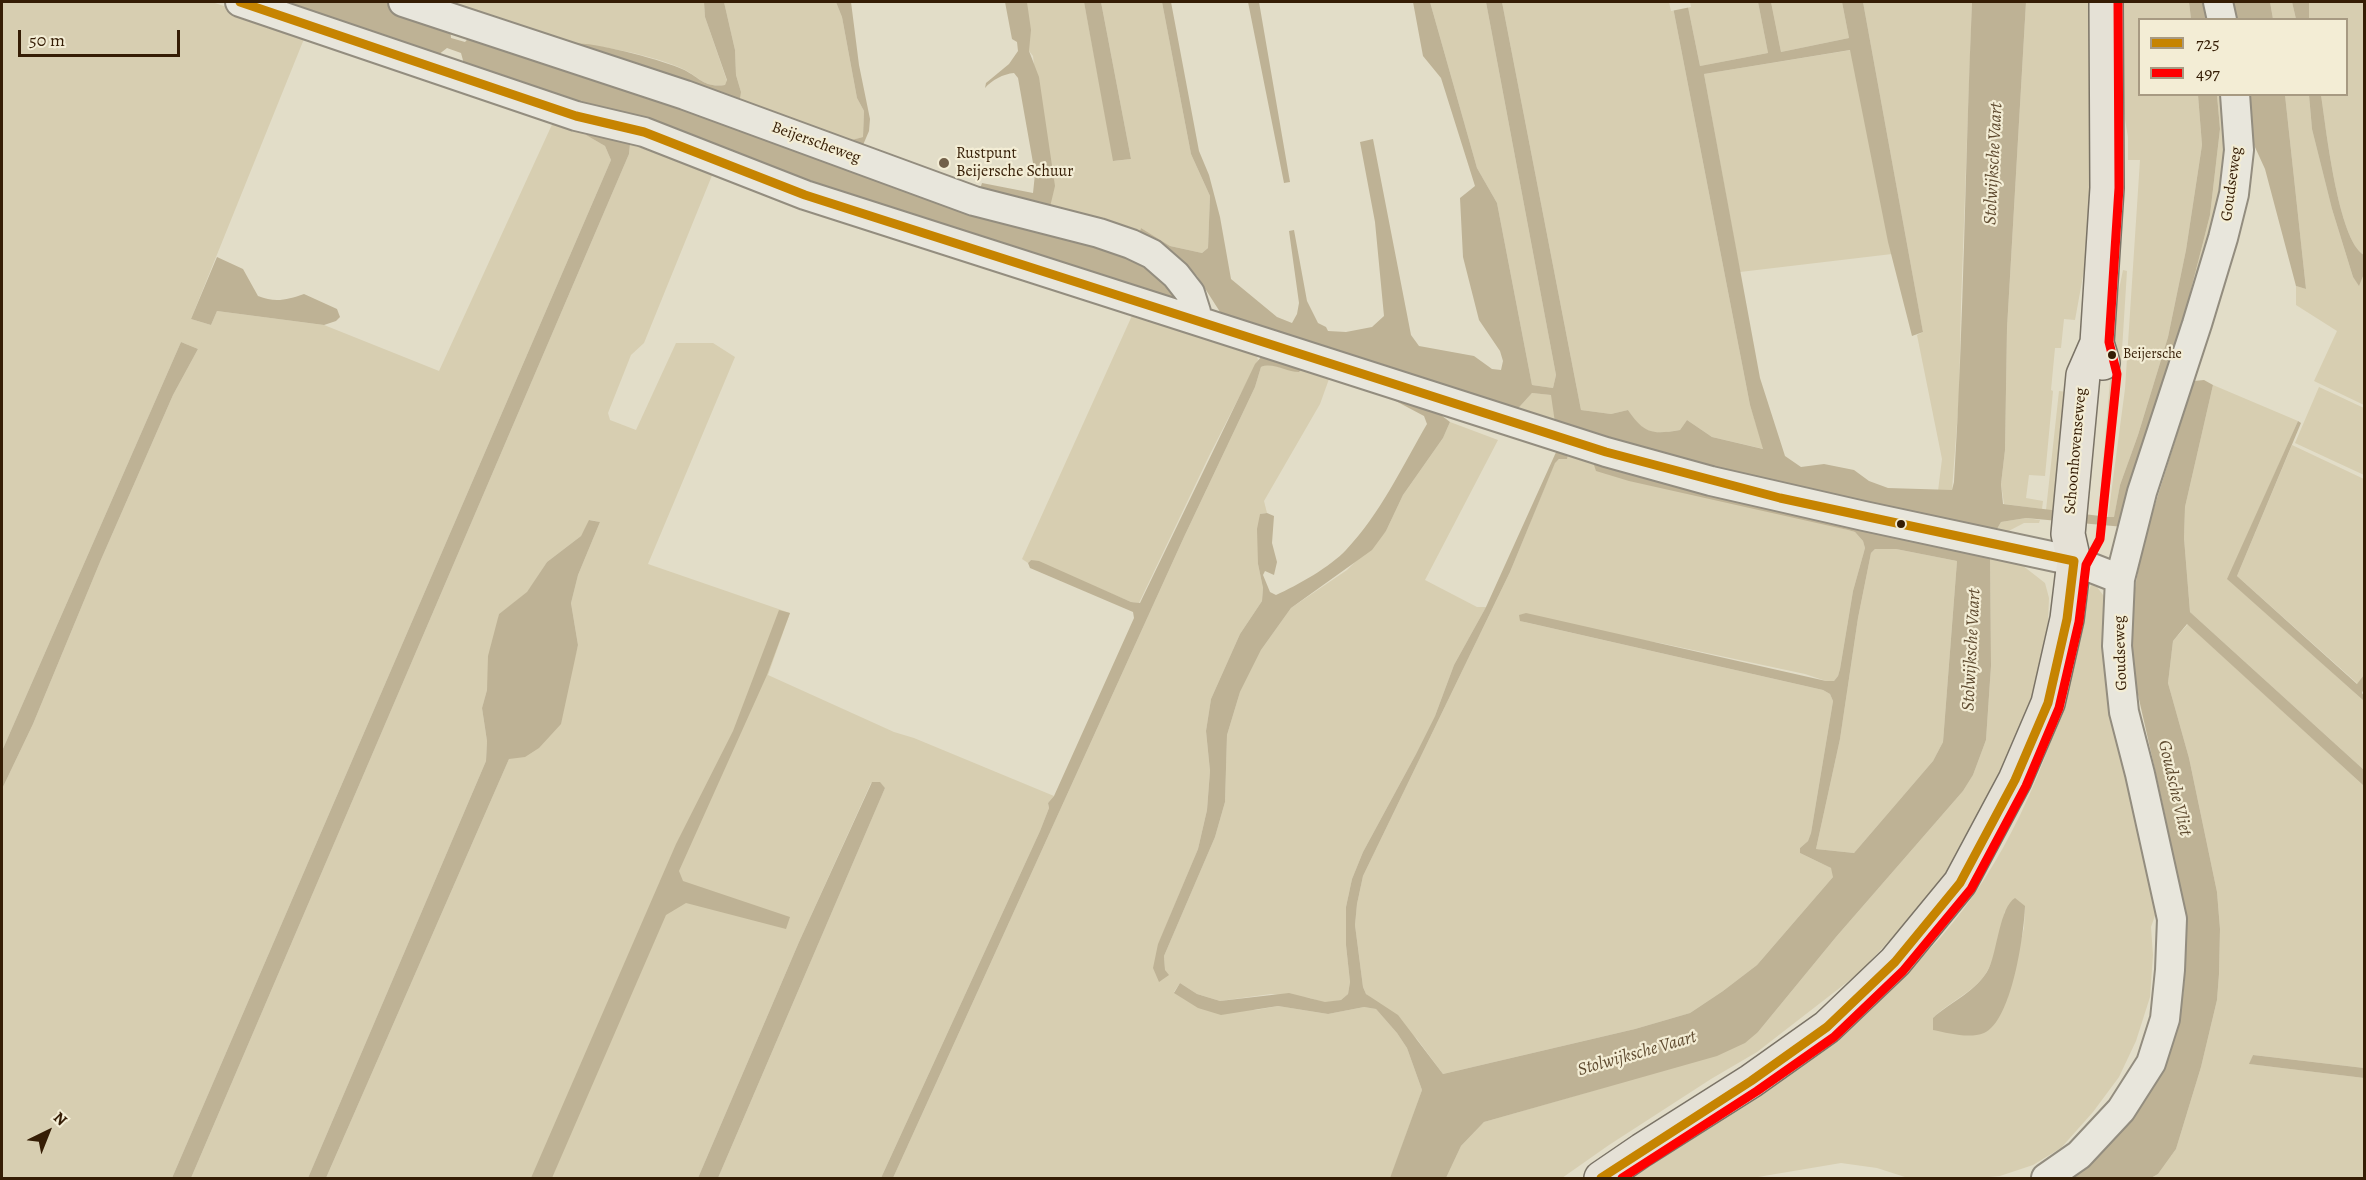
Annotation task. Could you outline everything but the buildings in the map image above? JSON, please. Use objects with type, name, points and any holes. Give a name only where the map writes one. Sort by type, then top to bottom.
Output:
[{"type":"main road","name":"Schoonhovenseweg","points":[[1601,1179],[1642,1150],[1751,1081],[1827,1027],[1895,962],[1960,882],[2015,780],[2048,703],[2067,619],[2074,561],[2068,534],[2083,375],[2097,343],[2107,188],[2106,2]]},
{"type":"street","points":[[240,2],[576,116],[644,132],[816,198],[1004,260],[1630,460],[1852,514],[2074,561],[2120,579]]},
{"type":"street","name":"Beijerscheweg","points":[[403,2],[685,95],[974,201],[1099,233],[1131,244],[1152,254],[1180,280],[1194,303],[1195,320]]},
{"type":"street","points":[[2218,2],[2222,18]]},
{"type":"street","name":"Goudseweg","points":[[2046,1179],[2079,1155],[2121,1110],[2151,1063],[2165,1019],[2172,919],[2143,785],[2124,712],[2117,646],[2120,579],[2142,492],[2220,249],[2234,194],[2239,150],[2235,96]]},
{"type":"shaded area","points":[[2,2],[212,2],[306,34],[191,319],[211,325],[217,311],[324,325],[439,371],[555,118],[589,132],[586,135],[605,146],[611,160],[172,1178],[2,1178],[2,789],[33,724],[173,395],[198,349],[181,342],[2,751]]},
{"type":"shaded area","points":[[457,2],[704,2],[705,17],[727,81],[725,85],[712,85],[683,69],[658,60],[614,49],[573,44],[458,7]]},
{"type":"shaded area","points":[[724,2],[836,2],[842,17],[857,98],[864,111],[863,137],[844,142],[734,104],[741,92],[736,75],[735,50]]},
{"type":"shaded area","points":[[1027,2],[1084,2],[1114,161],[1131,159],[1101,2],[1162,2],[1191,154],[1210,196],[1208,248],[1202,253],[1170,246],[1141,228],[1139,234],[1050,207],[1033,56],[1029,51]]},
{"type":"shaded area","points":[[1430,2],[1486,2],[1556,375],[1553,388],[1532,385],[1497,203],[1477,168]]},
{"type":"shaded area","points":[[1502,2],[1672,2],[1750,405],[1764,449],[1712,437],[1687,420],[1680,430],[1655,432],[1639,424],[1628,410],[1611,414],[1581,410]]},
{"type":"shaded area","points":[[1687,2],[1758,2],[1768,53],[1700,66]]},
{"type":"shaded area","points":[[1771,2],[1842,2],[1849,38],[1781,52]]},
{"type":"shaded area","points":[[1863,2],[1972,2],[1959,397],[1952,490],[1938,491],[1942,459],[1917,335],[1923,332]]},
{"type":"shaded area","points":[[2026,2],[2095,2],[2095,157],[2087,254],[2075,320],[2064,319],[2061,348],[2055,348],[2045,476],[2029,475],[2026,498],[2043,501],[2042,509],[2004,504],[2001,484],[2005,450],[2007,328]]},
{"type":"shaded area","points":[[2118,2],[2189,2],[2191,18],[2138,18],[2138,96],[2198,96],[2202,145],[2186,250],[2168,337],[2120,485],[2114,518],[2108,517],[2125,389],[2140,160],[2128,160],[2128,137],[2120,90]]},
{"type":"shaded area","points":[[2270,2],[2292,2],[2296,18],[2273,18]]},
{"type":"shaded area","points":[[2309,2],[2364,2],[2364,255],[2355,245],[2340,206],[2321,96],[2348,96],[2348,18],[2309,18]]},
{"type":"shaded area","points":[[1851,50],[1892,254],[1740,272],[1704,74]]},
{"type":"shaded area","points":[[2217,96],[2223,96],[2226,147],[2219,214],[2172,364],[2210,215],[2220,129]]},
{"type":"shaded area","points":[[2285,96],[2309,96],[2312,129],[2332,209],[2353,277],[2359,285],[2364,274],[2364,405],[2314,381],[2337,331],[2296,305],[2296,286],[2306,289]]},
{"type":"shaded area","points":[[630,144],[713,173],[644,343],[631,355],[608,413],[610,420],[636,430],[676,343],[713,343],[735,357],[648,564],[790,613],[768,675],[894,732],[914,738],[1054,796],[1048,803],[1049,808],[1040,831],[881,1178],[718,1178],[885,788],[879,782],[871,783],[799,942],[698,1178],[326,1178],[509,759],[567,686],[578,645],[571,603],[578,575],[600,522],[590,520],[581,536],[547,562],[527,593],[499,614],[482,708],[487,741],[486,761],[308,1178],[191,1178],[629,154]]},
{"type":"shaded area","points":[[2123,270],[2127,271],[2118,413],[2101,534],[2097,533],[2117,299]]},
{"type":"shaded area","points":[[1135,309],[1176,329],[1257,356],[1258,360],[1139,603],[1131,602],[1031,560],[1028,563],[1022,559]]},
{"type":"shaded area","points":[[1268,364],[1299,372],[1301,370],[1329,379],[1320,404],[1264,501],[1267,513],[1260,514],[1258,564],[1263,588],[1262,601],[1240,634],[1211,699],[1206,731],[1210,771],[1207,810],[1198,849],[1158,945],[1165,970],[1164,956],[1215,837],[1225,802],[1227,735],[1240,692],[1261,650],[1291,608],[1347,570],[1386,531],[1403,495],[1443,438],[1450,422],[1498,440],[1425,580],[1477,607],[1486,607],[1454,665],[1435,716],[1363,852],[1352,879],[1346,907],[1346,945],[1350,982],[1348,994],[1341,1000],[1325,1003],[1310,998],[1271,994],[1220,1001],[1197,994],[1180,983],[1174,992],[1256,1010],[1278,1006],[1328,1014],[1364,1007],[1376,1009],[1407,1048],[1422,1090],[1392,1174],[1390,1178],[893,1178],[1184,537],[1255,387],[1261,367]]},
{"type":"shaded area","points":[[2213,385],[2298,421],[2228,579],[2364,701],[2364,770],[2190,612],[2184,538],[2185,507]]},
{"type":"shaded area","points":[[2319,387],[2364,408],[2364,475],[2295,443]]},
{"type":"shaded area","points":[[2059,391],[2067,392],[2062,511],[2046,510]]},
{"type":"shaded area","points":[[1532,393],[1552,395],[1555,423],[1512,415]]},
{"type":"shaded area","points":[[2292,445],[2364,479],[2364,675],[2358,684],[2237,576]]},
{"type":"shaded area","points":[[1568,454],[1855,532],[1863,541],[1865,548],[1853,591],[1840,669],[1834,681],[1660,643],[1520,621],[1823,690],[1830,694],[1833,701],[1811,833],[1808,841],[1800,848],[1800,853],[1831,868],[1833,877],[1757,965],[1690,1013],[1635,1029],[1443,1074],[1417,1039],[1366,994],[1363,987],[1355,925],[1357,904],[1363,876],[1510,572],[1555,462]]},
{"type":"shaded area","points":[[2026,518],[2040,520],[2039,523],[2024,523],[1999,536],[1993,536],[2001,522]]},
{"type":"shaded area","points":[[1875,549],[1896,549],[1957,561],[1943,742],[1933,761],[1854,853],[1816,849],[1840,739],[1858,618],[1871,553]]},
{"type":"shaded area","points":[[1990,552],[2013,558],[2045,583],[2049,598],[2048,622],[2033,693],[1989,799],[1939,884],[1914,914],[1859,973],[1757,1052],[1711,1079],[1562,1178],[1446,1178],[1461,1146],[1484,1122],[1599,1089],[1758,1032],[1836,937],[1963,791],[1973,775],[1986,740],[1991,666]]},
{"type":"shaded area","points":[[2091,585],[2097,587],[2109,603],[2164,890],[2151,927],[2153,955],[2150,997],[2136,1041],[2119,1077],[2093,1112],[2061,1148],[2033,1165],[2000,1176],[1908,1178],[1877,1168],[1841,1163],[1752,1178],[1616,1178],[1902,975],[1937,942],[1964,909],[1985,879],[2020,815],[2049,747],[2071,678]],"holes":[[[2025,907],[2024,928],[2007,1000],[1933,1030],[1933,1018],[1977,984],[1989,969],[2005,911]]]},
{"type":"shaded area","points":[[2188,624],[2364,786],[2364,1068],[2253,1055],[2250,1064],[2364,1078],[2364,1178],[2151,1178],[2158,1174],[2176,1149],[2201,1067],[2217,1000],[2219,974],[2220,929],[2217,892],[2189,758],[2168,683],[2173,641]]},
{"type":"water","points":[[282,2],[388,2],[450,25],[451,38],[465,42],[473,33],[796,149],[896,189],[1137,257],[1180,297],[1170,305],[464,64],[461,53],[447,48],[438,55]]},
{"type":"water","points":[[704,2],[724,2],[735,50],[736,75],[741,92],[740,98],[734,104],[573,44],[594,45],[644,57],[673,65],[706,83],[725,85],[727,80],[705,17]]},
{"type":"water","points":[[836,2],[851,2],[859,65],[870,119],[869,131],[863,145],[844,142],[863,137],[864,111],[857,98],[842,17]]},
{"type":"water","points":[[1005,2],[1027,2],[1031,30],[1029,51],[1039,77],[1055,186],[1050,207],[980,189],[982,183],[1033,193],[1035,174],[1018,78],[1014,73],[1006,75],[994,80],[985,88],[986,83],[1009,64],[1018,51],[1017,42],[1012,39]]},
{"type":"water","points":[[1084,2],[1101,2],[1131,159],[1113,161]]},
{"type":"water","name":"Stolwijksche Vaart","points":[[1162,2],[1171,2],[1199,151],[1209,175],[1220,217],[1231,279],[1277,317],[1292,323],[1299,303],[1289,231],[1294,230],[1307,301],[1318,323],[1326,327],[1328,331],[1346,332],[1372,327],[1384,316],[1375,222],[1360,142],[1373,139],[1411,335],[1419,346],[1474,356],[1492,369],[1501,370],[1503,361],[1500,351],[1479,320],[1463,257],[1460,198],[1475,186],[1441,78],[1423,56],[1413,2],[1430,2],[1477,168],[1497,203],[1532,385],[1553,388],[1556,375],[1486,2],[1502,2],[1581,410],[1611,414],[1628,410],[1639,424],[1655,432],[1680,430],[1687,420],[1712,437],[1763,449],[1750,405],[1672,2],[1687,2],[1700,66],[1768,53],[1758,2],[1771,2],[1781,52],[1849,38],[1842,2],[1863,2],[1923,332],[1912,336],[1888,242],[1850,50],[1704,74],[1760,378],[1785,456],[1801,467],[1824,464],[1854,470],[1869,481],[1888,488],[1952,490],[1960,362],[1972,2],[2026,2],[2007,328],[2005,450],[2001,484],[2003,504],[2114,517],[2120,485],[2168,337],[2186,250],[2202,145],[2198,96],[2217,96],[2220,129],[2210,215],[2172,364],[2124,527],[2026,518],[2001,522],[1993,536],[1990,552],[1991,666],[1986,740],[1973,775],[1963,791],[1836,937],[1758,1032],[1745,1043],[1717,1056],[1484,1122],[1461,1146],[1446,1178],[1390,1178],[1422,1090],[1407,1048],[1376,1009],[1364,1007],[1328,1014],[1278,1006],[1221,1015],[1198,1008],[1174,993],[1180,983],[1197,994],[1220,1001],[1289,993],[1325,1002],[1341,1000],[1348,994],[1350,982],[1346,945],[1346,907],[1352,879],[1363,852],[1435,716],[1454,665],[1486,607],[1557,450],[1568,454],[1567,459],[1559,459],[1555,463],[1510,572],[1363,876],[1355,925],[1363,987],[1366,994],[1398,1015],[1443,1074],[1635,1029],[1690,1013],[1757,965],[1833,877],[1831,868],[1800,853],[1800,848],[1808,841],[1811,833],[1833,701],[1830,694],[1823,690],[1520,621],[1519,615],[1526,613],[1834,681],[1840,669],[1853,591],[1865,548],[1863,541],[1855,532],[1629,481],[1596,471],[1593,462],[1719,472],[1555,423],[1551,395],[1532,393],[1512,415],[1222,315],[1197,276],[1139,234],[1141,228],[1170,246],[1202,253],[1208,248],[1210,196],[1191,154]],"holes":[[[1875,549],[1896,549],[1957,561],[1943,742],[1933,761],[1854,853],[1816,849],[1840,739],[1858,618],[1871,553]]]},
{"type":"water","points":[[1248,2],[1259,2],[1290,182],[1284,183]]},
{"type":"water","points":[[2189,2],[2205,2],[2208,18],[2191,18]]},
{"type":"water","points":[[2232,2],[2270,2],[2273,18],[2235,18]]},
{"type":"water","points":[[2292,2],[2309,2],[2309,18],[2296,18]]},
{"type":"water","points":[[2246,96],[2285,96],[2306,289],[2296,286],[2265,169],[2249,134]]},
{"type":"water","points":[[2309,96],[2321,96],[2340,206],[2355,245],[2364,255],[2364,274],[2359,286],[2353,277],[2332,209],[2312,129]]},
{"type":"water","points":[[589,132],[630,144],[629,154],[191,1178],[172,1178],[611,160],[605,146],[586,135]]},
{"type":"water","points":[[217,257],[243,269],[258,296],[281,300],[304,294],[337,309],[340,317],[324,325],[217,311],[211,325],[191,319]]},
{"type":"water","points":[[181,342],[198,349],[173,395],[33,724],[2,789],[2,751]]},
{"type":"water","points":[[1262,356],[1301,370],[1299,372],[1275,366],[1261,367],[1255,387],[1184,537],[893,1178],[881,1178],[1040,831],[1049,808],[1048,803],[1054,796],[1134,618],[1133,612],[1030,568],[1028,563],[1031,560],[1039,561],[1131,602],[1140,603],[1255,364]]},
{"type":"water","name":"Goudsche Vliet","points":[[2204,380],[2213,385],[2185,507],[2184,538],[2190,612],[2364,770],[2364,786],[2187,624],[2173,641],[2168,683],[2189,758],[2217,892],[2220,929],[2217,1000],[2201,1067],[2176,1149],[2158,1174],[2151,1178],[2070,1178],[2102,1150],[2130,1120],[2142,1103],[2163,1067],[2180,1017],[2184,986],[2183,922],[2174,858],[2133,672],[2131,623],[2144,543],[2143,531],[2153,511],[2194,381]]},
{"type":"water","points":[[1395,394],[1437,412],[1450,422],[1443,438],[1403,495],[1386,531],[1372,550],[1291,608],[1261,650],[1240,692],[1227,735],[1225,802],[1215,837],[1164,956],[1165,970],[1169,975],[1159,982],[1153,968],[1158,944],[1198,849],[1207,810],[1210,771],[1206,731],[1211,699],[1240,634],[1262,601],[1263,588],[1258,564],[1257,529],[1260,514],[1267,513],[1274,516],[1272,543],[1277,562],[1274,575],[1265,571],[1263,575],[1270,592],[1276,595],[1323,569],[1346,550],[1380,506],[1427,424],[1424,416],[1392,399]]},
{"type":"water","points":[[2298,421],[2301,423],[2237,576],[2357,684],[2364,675],[2362,693],[2364,701],[2227,579]]},
{"type":"water","points":[[589,520],[600,522],[578,575],[571,603],[578,645],[561,724],[539,748],[525,757],[509,759],[326,1178],[308,1178],[486,761],[487,741],[482,708],[487,690],[488,656],[499,614],[527,592],[547,562],[581,536]]},
{"type":"water","points":[[779,610],[790,613],[767,675],[679,871],[683,881],[790,917],[786,929],[686,903],[666,915],[552,1178],[531,1178],[676,844],[733,731]]},
{"type":"water","points":[[872,782],[880,782],[885,788],[718,1178],[698,1178],[799,942]]},
{"type":"water","points":[[2015,898],[2025,906],[2019,955],[2009,995],[1994,1025],[1978,1035],[1958,1035],[1933,1030],[1933,1018],[1971,990],[1989,968],[2006,910]]},
{"type":"water","points":[[2253,1055],[2364,1068],[2364,1078],[2249,1064]]},
{"type":"pier","points":[[1669,2],[1690,2],[1691,7],[1671,11]]},
{"type":"transit line","name":"725","points":[[240,2],[576,116],[644,132],[805,195],[1606,452],[1780,498],[2074,561]]},
{"type":"transit line","name":"497","points":[[1622,1178],[1757,1091],[1834,1037],[1903,971],[1971,889],[2026,786],[2059,708],[2079,622],[2086,565],[2100,539],[2117,374],[2109,342],[2119,188],[2118,2]]},
{"type":"transit line","name":"725","points":[[1601,1178],[1751,1081],[1827,1027],[1895,962],[1960,883],[2015,780],[2048,703],[2067,619],[2074,561]]},
{"type":"place","name":"Rustpunt Beijersche Schuur","points":[[944,163]]},
{"type":"place","name":"Beijersche","points":[[2112,355]]}]
